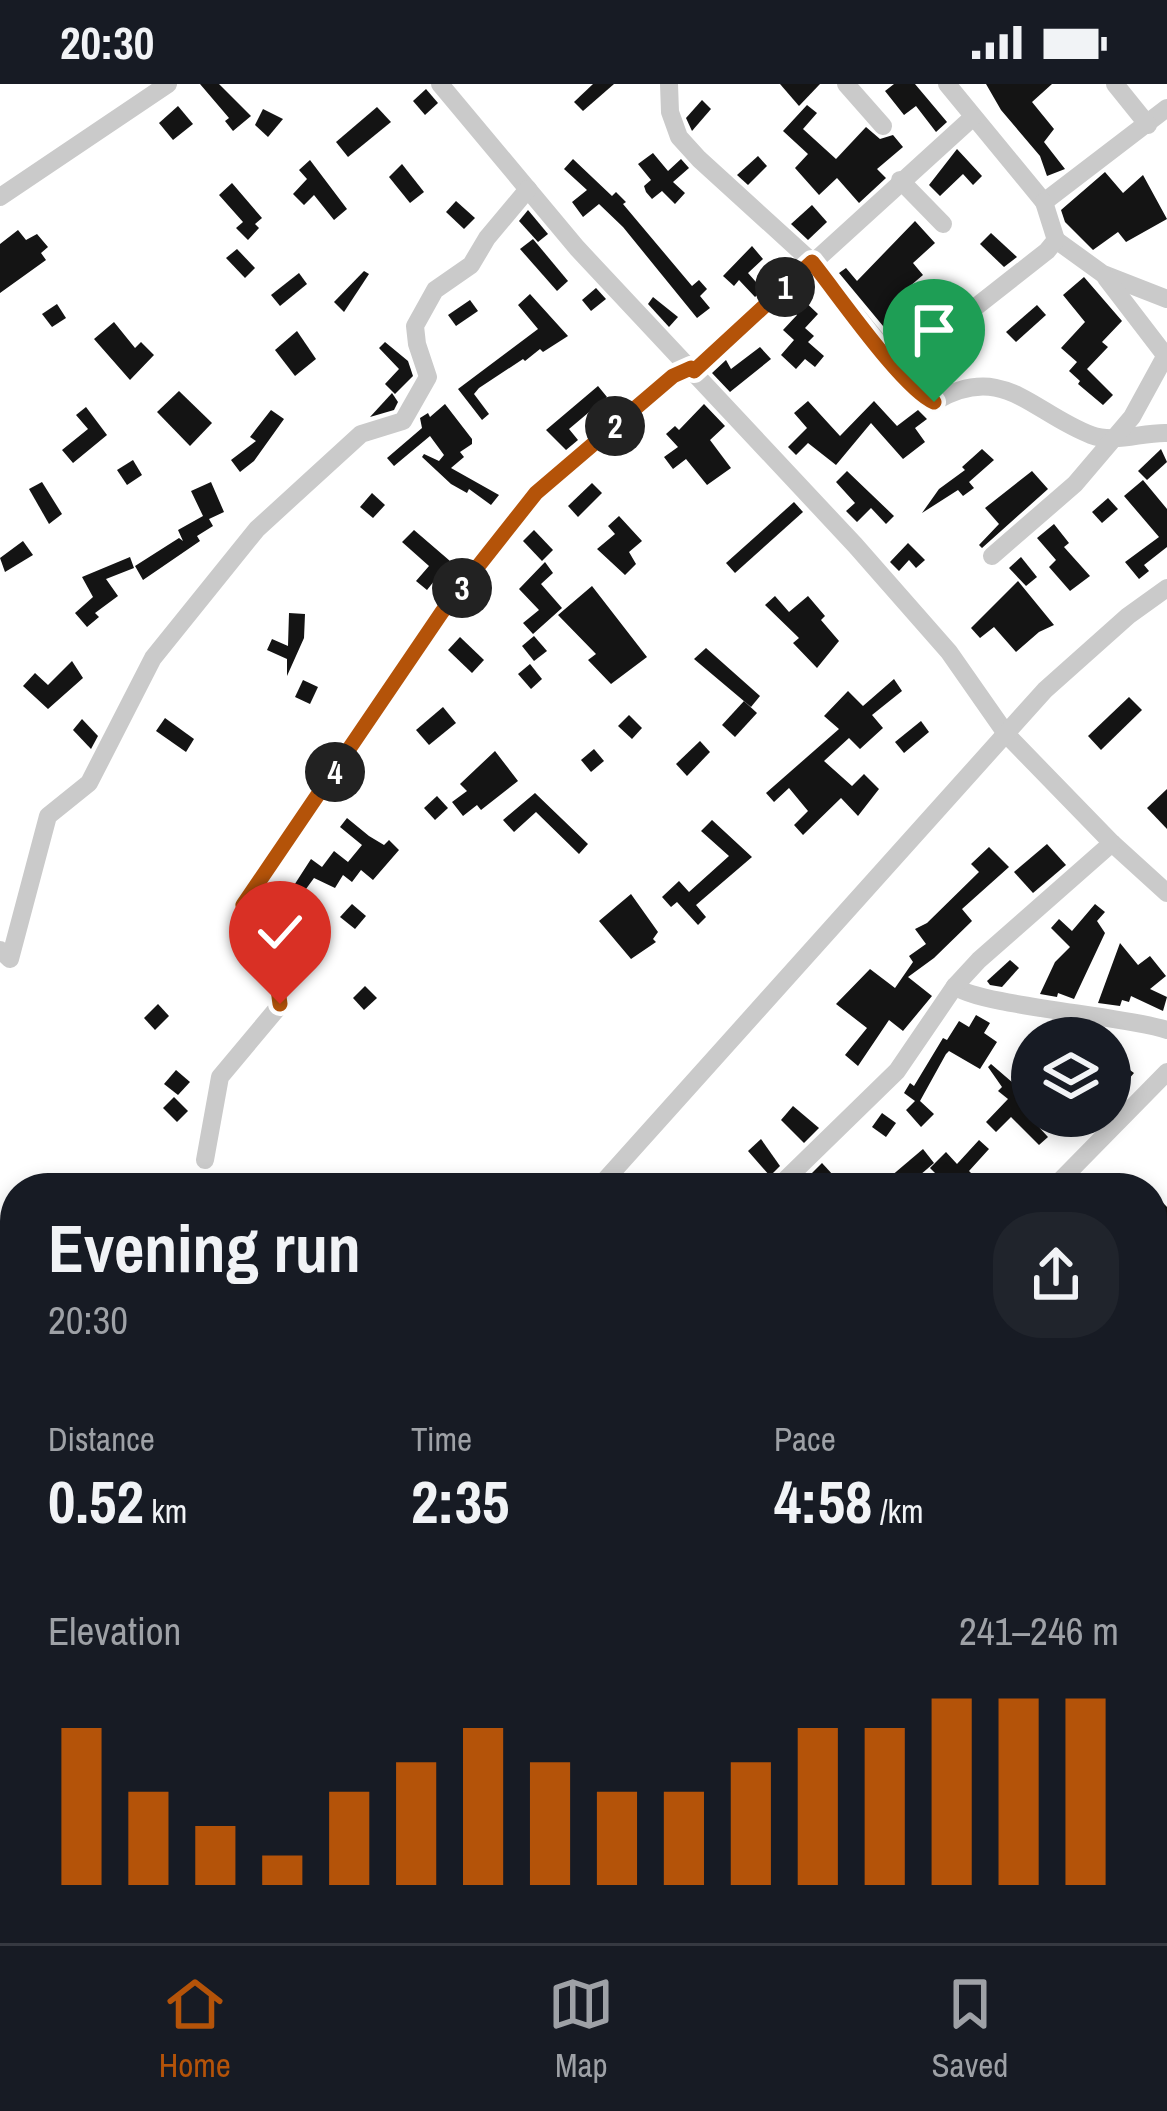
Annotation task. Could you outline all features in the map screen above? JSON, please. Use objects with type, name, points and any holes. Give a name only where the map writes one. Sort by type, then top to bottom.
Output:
[{"type":"street","points":[[0,197],[168,84]]},
{"type":"street","points":[[440,84],[577,248],[949,652],[1006,735],[1167,892]]},
{"type":"street","points":[[669,84],[670,112],[679,136],[812,262],[930,401],[974,384],[1041,405],[1090,434],[1111,439],[1167,433]]},
{"type":"street","points":[[846,84],[883,126]]},
{"type":"street","points":[[1115,84],[1148,125]]},
{"type":"street","points":[[954,86],[972,118],[1044,202],[1056,240],[1103,274],[1167,299]]},
{"type":"street","points":[[1044,202],[1167,108]]},
{"type":"street","points":[[206,1160],[220,1077],[280,1004],[273,952],[243,905],[442,612],[536,493],[673,376],[692,369],[972,118]]},
{"type":"street","points":[[901,180],[943,224]]},
{"type":"street","points":[[0,950],[10,959],[48,816],[89,782],[153,658],[257,530],[361,434],[403,421],[428,377],[415,326],[435,290],[471,266],[487,238],[528,189]]},
{"type":"street","points":[[898,368],[1056,240]]},
{"type":"street","points":[[992,556],[1075,484],[1132,417],[1166,354],[1103,274]]},
{"type":"street","points":[[612,1173],[1045,690],[1167,588]]},
{"type":"street","points":[[792,1173],[897,1071],[979,960],[1112,843]]},
{"type":"street","points":[[956,986],[974,998],[1101,1015],[1167,1030]]},
{"type":"street","points":[[1068,1173],[1167,1072]]},
{"type":"building","points":[[200,84],[219,84],[251,116],[233,131],[225,121],[229,118]]},
{"type":"building","points":[[593,84],[614,84],[583,111],[574,102]]},
{"type":"building","points":[[780,84],[820,84],[799,106]]},
{"type":"building","points":[[894,84],[915,84],[947,122],[936,132],[916,106],[904,115],[885,91]]},
{"type":"building","points":[[986,84],[1052,84],[1032,102],[1054,129],[1044,142],[1065,169],[1047,176],[1040,156],[1001,110]]},
{"type":"building","points":[[426,89],[438,103],[425,115],[413,101]]},
{"type":"building","points":[[702,100],[711,109],[692,131],[686,118]]},
{"type":"building","points":[[807,105],[817,113],[803,129],[836,159],[866,127],[880,139],[893,135],[903,147],[877,169],[886,178],[859,203],[837,178],[819,195],[795,168],[808,154],[783,131]]},
{"type":"building","points":[[178,106],[193,124],[173,140],[159,123]]},
{"type":"building","points":[[377,107],[391,122],[348,157],[336,142]]},
{"type":"building","points":[[263,109],[283,119],[268,137],[255,125]]},
{"type":"building","points":[[957,149],[982,176],[973,185],[963,174],[940,196],[929,185]]},
{"type":"building","points":[[653,153],[668,171],[681,159],[689,168],[673,182],[685,193],[675,204],[662,191],[652,199],[646,192],[644,186],[651,180],[638,164]]},
{"type":"building","points":[[758,156],[767,166],[748,185],[737,175]]},
{"type":"building","points":[[573,159],[612,196],[616,192],[626,202],[623,204],[692,286],[699,280],[707,289],[700,296],[710,308],[697,318],[599,204],[583,217],[572,202],[587,190],[564,169]]},
{"type":"building","points":[[310,160],[347,209],[334,220],[314,195],[304,205],[293,194],[307,179],[299,170]]},
{"type":"building","points":[[402,164],[424,192],[410,203],[389,177]]},
{"type":"building","points":[[1105,172],[1123,193],[1143,175],[1167,219],[1126,242],[1118,232],[1093,250],[1065,222],[1061,210]]},
{"type":"building","points":[[232,183],[262,218],[248,240],[236,228],[243,222],[219,195]]},
{"type":"building","points":[[456,201],[475,218],[464,229],[446,212]]},
{"type":"building","points":[[812,205],[827,222],[808,240],[791,224]]},
{"type":"building","points":[[528,210],[548,234],[538,242],[519,221]]},
{"type":"building","points":[[915,221],[935,243],[913,263],[923,275],[896,298],[911,325],[893,338],[839,273],[846,268],[857,281]]},
{"type":"building","points":[[18,230],[26,240],[37,234],[48,247],[41,253],[46,260],[0,293],[0,244]]},
{"type":"building","points":[[991,233],[1017,257],[1004,267],[980,244]]},
{"type":"building","points":[[533,239],[568,281],[557,291],[520,249]]},
{"type":"building","points":[[752,246],[763,259],[748,273],[763,290],[755,297],[739,280],[734,286],[723,276]]},
{"type":"building","points":[[237,249],[255,268],[245,278],[226,258]]},
{"type":"building","points":[[364,271],[369,274],[344,312],[334,302]]},
{"type":"building","points":[[299,273],[307,284],[280,306],[271,295]]},
{"type":"building","points":[[1084,277],[1122,321],[1102,342],[1108,347],[1087,369],[1113,395],[1103,405],[1078,384],[1069,371],[1077,362],[1061,348],[1085,322],[1063,295]]},
{"type":"building","points":[[596,288],[606,299],[591,311],[582,300]]},
{"type":"building","points":[[530,294],[568,336],[479,388],[474,394],[489,414],[482,420],[458,389],[538,329],[518,305]]},
{"type":"building","points":[[798,295],[818,314],[805,328],[814,336],[808,342],[824,356],[815,367],[805,359],[796,369],[781,355],[794,340],[783,330],[797,315],[789,303]]},
{"type":"building","points":[[653,297],[678,317],[669,327],[648,304]]},
{"type":"building","points":[[470,300],[478,311],[456,326],[448,315]]},
{"type":"building","points":[[57,304],[66,318],[52,327],[42,314]]},
{"type":"building","points":[[1037,305],[1046,315],[1016,342],[1006,332]]},
{"type":"building","points":[[114,322],[135,348],[141,342],[154,355],[130,380],[94,339]]},
{"type":"building","points":[[297,331],[316,359],[295,376],[275,350]]},
{"type":"building","points":[[385,342],[408,361],[413,376],[395,394],[385,384],[399,369],[379,348]]},
{"type":"building","points":[[760,347],[771,359],[730,392],[712,373],[726,360],[731,369]]},
{"type":"building","points":[[598,386],[607,397],[569,429],[578,440],[566,450],[546,430]]},
{"type":"building","points":[[179,391],[212,423],[190,446],[157,412]]},
{"type":"building","points":[[392,393],[398,402],[394,410],[370,417]]},
{"type":"building","points":[[808,401],[840,436],[874,401],[897,426],[918,410],[927,419],[915,428],[925,442],[903,459],[871,423],[836,465],[808,443],[796,455],[788,447],[807,428],[794,413]]},
{"type":"building","points":[[445,404],[472,439],[460,452],[464,457],[451,468],[499,495],[491,505],[469,489],[467,493],[451,484],[422,457],[439,461],[444,455],[430,436],[394,466],[387,458],[422,428],[420,418],[428,413],[430,417]]},
{"type":"building","points":[[704,404],[725,426],[710,440],[731,468],[707,485],[686,459],[673,469],[664,457],[678,447],[666,434],[675,426],[679,430]]},
{"type":"building","points":[[86,407],[107,435],[73,463],[62,450],[88,429],[76,415]]},
{"type":"building","points":[[271,410],[284,419],[254,461],[240,472],[231,460],[256,441],[250,437]]},
{"type":"building","points":[[982,449],[994,460],[969,482],[974,488],[963,496],[958,490],[922,513],[939,489],[965,470],[962,467]]},
{"type":"building","points":[[1161,449],[1167,462],[1147,480],[1138,471]]},
{"type":"building","points":[[133,460],[142,475],[127,485],[117,470]]},
{"type":"building","points":[[847,471],[894,516],[886,524],[871,508],[857,522],[846,511],[855,503],[836,482]]},
{"type":"building","points":[[1032,471],[1048,489],[982,548],[979,545],[999,524],[985,508]]},
{"type":"building","points":[[1143,480],[1167,509],[1167,547],[1144,565],[1149,571],[1139,579],[1125,562],[1159,537],[1124,496]]},
{"type":"building","points":[[42,482],[62,514],[49,524],[29,489]]},
{"type":"building","points":[[211,482],[224,512],[209,519],[213,526],[197,536],[200,541],[143,580],[135,566],[179,538],[183,541],[178,530],[203,516],[191,491]]},
{"type":"building","points":[[592,483],[602,493],[578,517],[568,506]]},
{"type":"building","points":[[372,493],[385,505],[373,518],[360,507]]},
{"type":"building","points":[[1108,498],[1118,509],[1102,523],[1092,512]]},
{"type":"building","points":[[794,502],[803,512],[735,573],[726,563]]},
{"type":"building","points":[[619,516],[642,541],[629,552],[636,564],[625,575],[597,549],[615,534],[608,526]]},
{"type":"building","points":[[1054,524],[1069,543],[1064,547],[1090,576],[1070,591],[1049,567],[1056,560],[1037,538]]},
{"type":"building","points":[[414,530],[450,561],[427,590],[416,581],[429,566],[402,542]]},
{"type":"building","points":[[534,530],[553,550],[542,561],[523,541]]},
{"type":"building","points":[[23,541],[33,555],[5,572],[0,558]]},
{"type":"building","points":[[908,543],[925,560],[916,568],[909,560],[899,571],[890,562]]},
{"type":"building","points":[[130,557],[134,568],[106,579],[118,596],[95,613],[99,617],[87,627],[75,613],[93,597],[82,577]]},
{"type":"building","points":[[1021,557],[1037,577],[1026,586],[1009,568]]},
{"type":"building","points":[[545,562],[553,573],[541,584],[562,608],[533,634],[523,623],[539,610],[519,589]]},
{"type":"building","points":[[1018,581],[1054,625],[1016,652],[994,627],[980,638],[971,628]]},
{"type":"building","points":[[592,586],[647,657],[611,684],[588,660],[596,654],[558,615]]},
{"type":"building","points":[[775,596],[789,612],[808,596],[825,616],[821,620],[839,641],[817,668],[793,643],[799,638],[765,605]]},
{"type":"building","points":[[289,613],[305,614],[304,638],[287,676],[287,659],[267,650],[272,639],[288,646]]},
{"type":"building","points":[[534,636],[547,651],[534,661],[522,646]]},
{"type":"building","points":[[460,637],[484,660],[472,673],[448,650]]},
{"type":"building","points":[[706,648],[760,696],[751,707],[694,659]]},
{"type":"building","points":[[72,661],[83,678],[48,709],[23,686],[35,673],[48,685]]},
{"type":"building","points":[[530,664],[542,679],[531,689],[518,674]]},
{"type":"building","points":[[894,679],[902,691],[872,715],[883,728],[860,749],[849,738],[824,761],[852,786],[864,774],[879,789],[858,816],[841,798],[803,835],[794,825],[808,811],[789,788],[774,802],[766,793],[839,729],[824,716],[848,691],[863,706]]},
{"type":"building","points":[[303,680],[318,687],[310,704],[295,697]]},
{"type":"building","points":[[1129,697],[1142,710],[1101,750],[1088,736]]},
{"type":"building","points":[[744,701],[757,713],[735,737],[722,725]]},
{"type":"building","points":[[443,707],[456,723],[429,745],[416,730]]},
{"type":"building","points":[[629,715],[642,728],[632,739],[618,726]]},
{"type":"building","points":[[165,718],[194,739],[186,752],[156,731]]},
{"type":"building","points":[[82,719],[98,736],[91,749],[73,730]]},
{"type":"building","points":[[921,721],[929,732],[904,753],[895,742]]},
{"type":"building","points":[[700,741],[710,752],[687,776],[676,764]]},
{"type":"building","points":[[594,749],[604,761],[591,772],[581,760]]},
{"type":"building","points":[[495,751],[518,781],[481,810],[477,805],[463,816],[452,802],[467,791],[460,784]]},
{"type":"building","points":[[1167,789],[1167,829],[1147,808]]},
{"type":"building","points":[[535,793],[588,844],[579,854],[536,812],[514,832],[503,820]]},
{"type":"building","points":[[437,796],[448,808],[435,820],[424,808]]},
{"type":"building","points":[[347,818],[369,836],[384,845],[389,840],[399,850],[373,880],[361,870],[352,882],[343,875],[335,888],[314,878],[290,911],[275,896],[282,887],[291,890],[311,859],[322,867],[334,851],[348,862],[362,845],[340,827]]},
{"type":"building","points":[[712,820],[752,857],[696,905],[706,917],[698,925],[677,902],[671,907],[662,897],[679,881],[689,892],[729,856],[701,831]]},
{"type":"building","points":[[1047,844],[1066,865],[1033,893],[1014,872]]},
{"type":"building","points":[[989,847],[1009,867],[962,909],[972,921],[908,977],[932,996],[903,1031],[889,1020],[858,1066],[845,1055],[867,1028],[836,1004],[870,969],[895,988],[913,962],[909,956],[926,944],[915,929],[979,872],[971,864]]},
{"type":"building","points":[[631,894],[658,932],[656,942],[631,959],[599,921]]},
{"type":"building","points":[[352,904],[366,916],[355,929],[340,917]]},
{"type":"building","points":[[1095,904],[1105,912],[1097,921],[1105,933],[1074,999],[1058,993],[1057,997],[1040,994],[1055,962],[1070,947],[1051,928],[1059,919],[1072,931]]},
{"type":"building","points":[[1120,943],[1138,965],[1150,956],[1166,976],[1150,989],[1167,997],[1163,1011],[1131,996],[1120,1006],[1098,1003]]},
{"type":"building","points":[[1010,960],[1019,968],[1002,987],[990,985],[987,981]]},
{"type":"building","points":[[365,986],[377,998],[364,1010],[353,998]]},
{"type":"building","points":[[158,1004],[169,1016],[155,1030],[144,1018]]},
{"type":"building","points":[[976,1015],[990,1023],[984,1033],[997,1042],[980,1069],[949,1051],[946,1054],[920,1101],[934,1114],[921,1127],[906,1110],[915,1101],[904,1093],[910,1083],[914,1086],[943,1038],[947,1040],[959,1021],[969,1027]]},
{"type":"building","points":[[991,1064],[1011,1081],[1011,1117],[996,1132],[986,1122],[1008,1099],[998,1091],[1002,1087],[988,1067]]},
{"type":"building","points":[[176,1070],[190,1082],[178,1095],[164,1084]]},
{"type":"building","points":[[174,1097],[188,1111],[177,1122],[163,1108]]},
{"type":"building","points":[[793,1106],[819,1128],[804,1143],[781,1120]]},
{"type":"building","points":[[882,1113],[896,1123],[886,1137],[872,1127]]},
{"type":"building","points":[[761,1139],[780,1166],[767,1173],[748,1151]]},
{"type":"building","points":[[979,1140],[989,1149],[971,1173],[935,1173],[930,1168],[946,1152],[957,1164]]},
{"type":"building","points":[[923,1149],[934,1163],[922,1173],[895,1173]]},
{"type":"building","points":[[822,1163],[831,1173],[812,1173]]},
{"type":"route","points":[[280,1004],[273,952],[243,905],[442,612],[536,493],[673,376],[691,368],[694,371],[812,262],[892,361],[934,402]]}]
